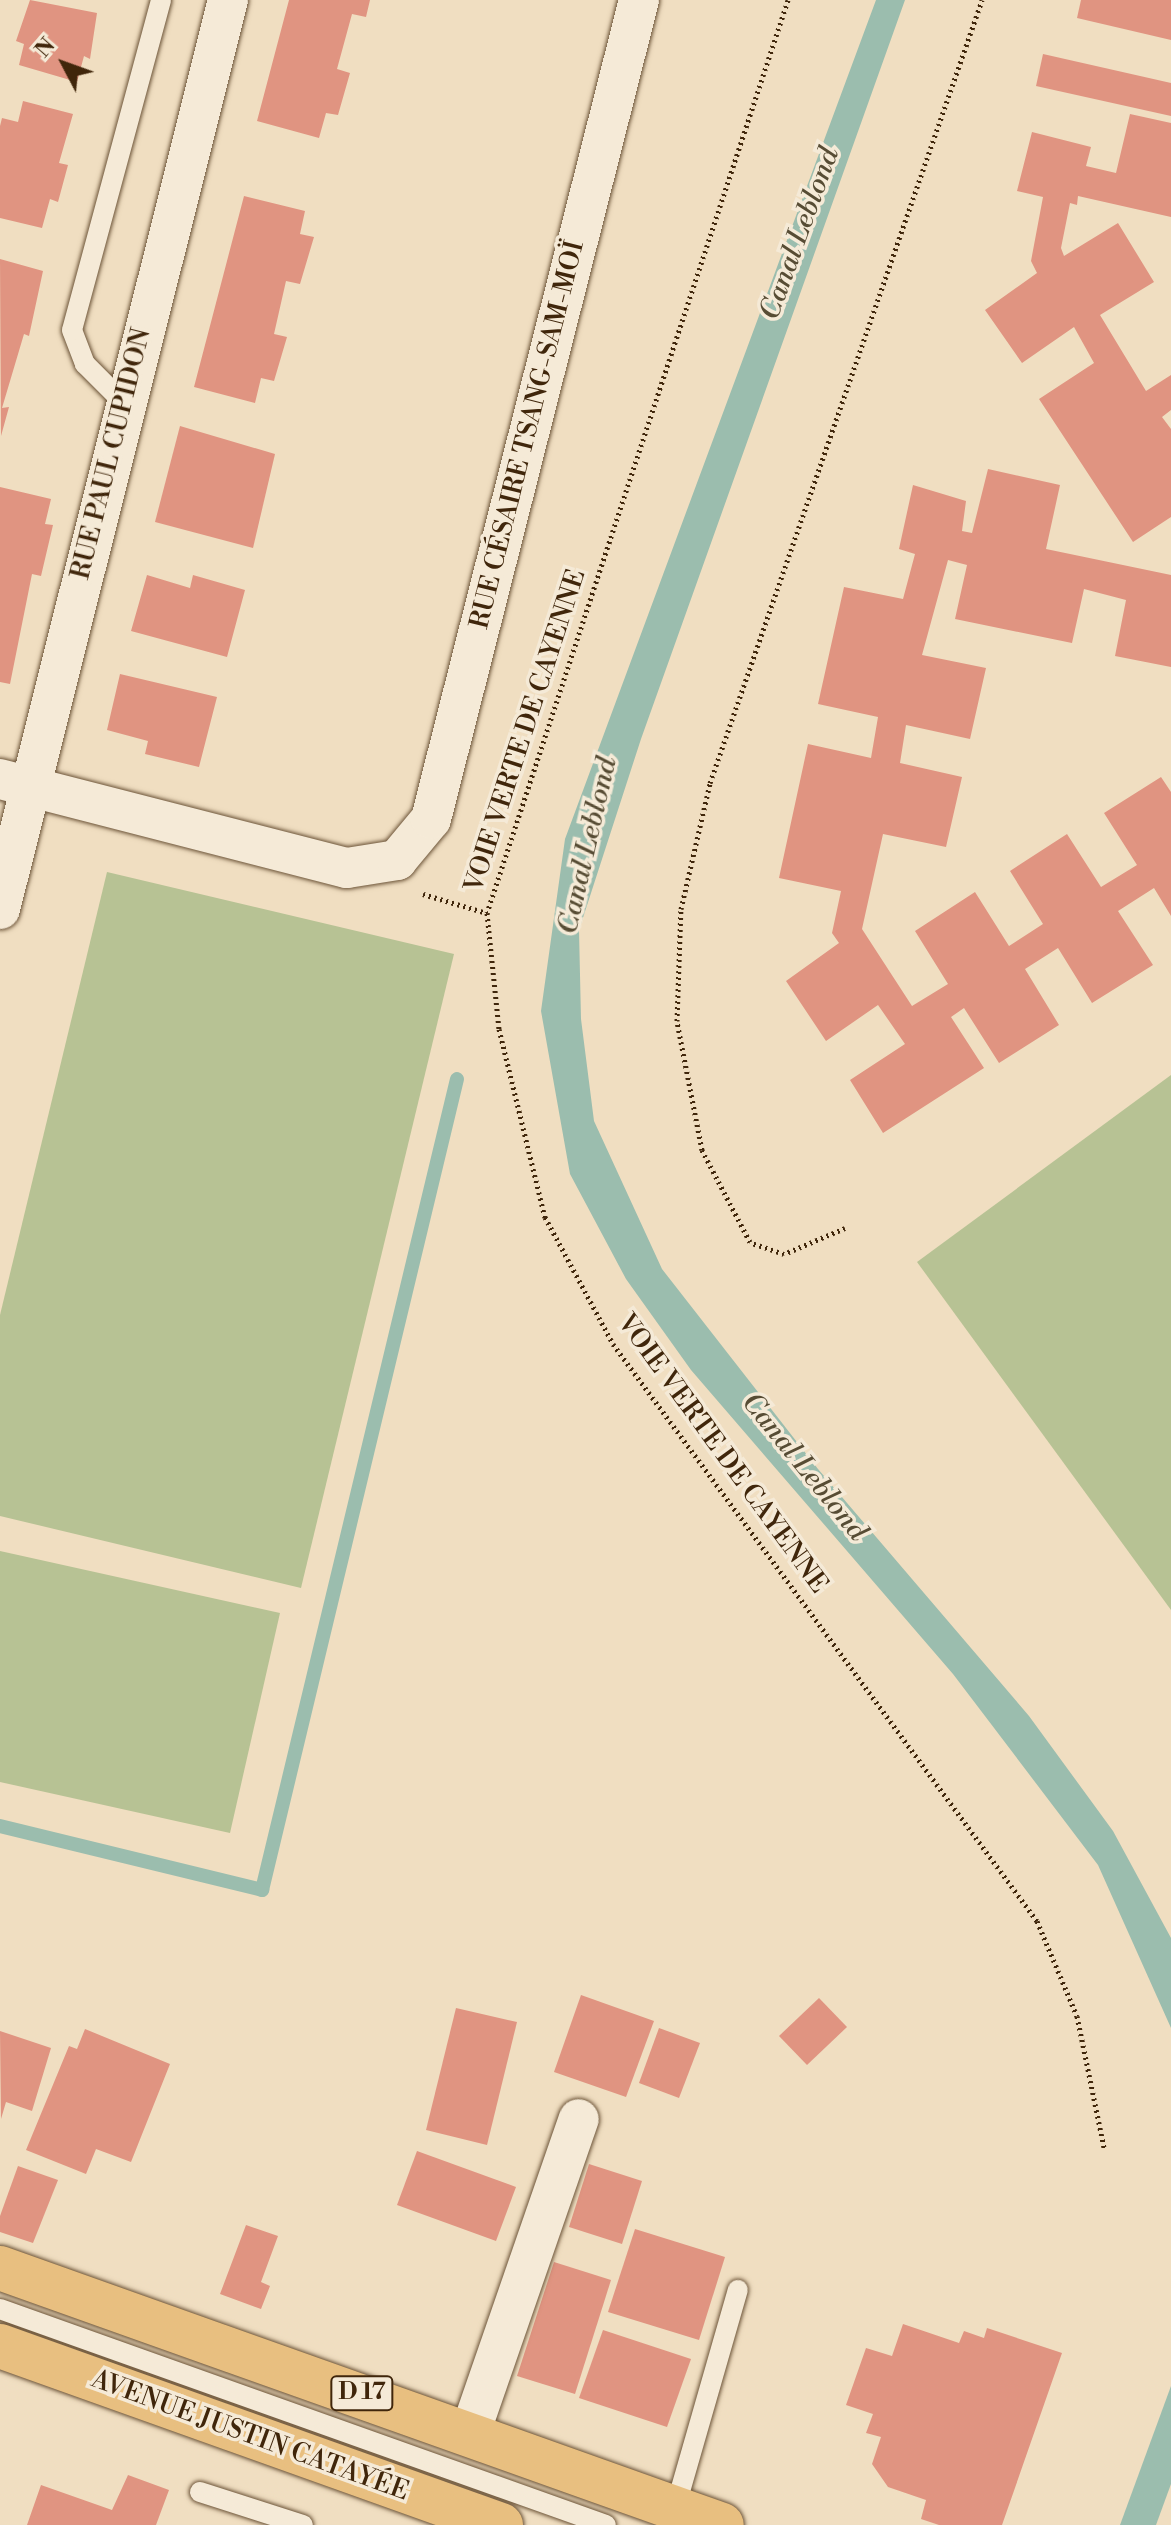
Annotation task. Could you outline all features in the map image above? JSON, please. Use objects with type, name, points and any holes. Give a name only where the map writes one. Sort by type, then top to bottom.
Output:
[{"type":"main road","name":"D 17","points":[[0,2268],[722,2525]]},
{"type":"main road","name":"AVENUE JUSTIN CATAYÉE","points":[[0,2346],[501,2525]]},
{"type":"street","name":"RUE PAUL CUPIDON","points":[[0,909],[15,783],[125,404],[228,0]]},
{"type":"street","name":"RUE CÉSAIRE TSANG-SAM-MOÏ","points":[[397,860],[431,819],[639,0]]},
{"type":"street","points":[[15,783],[347,868],[397,860]]},
{"type":"street","points":[[470,2433],[579,2119]]},
{"type":"lane","points":[[125,404],[85,364],[72,330],[161,0]]},
{"type":"lane","points":[[675,2509],[738,2290]]},
{"type":"lane","points":[[0,2309],[606,2525]]},
{"type":"lane","points":[[200,2492],[303,2525]]},
{"type":"path","name":"VOIE VERTE DE CAYENNE","points":[[788,0],[487,913],[499,1029],[545,1217],[613,1344],[1037,1921],[1077,2016],[1104,2148]]},
{"type":"path","points":[[845,1228],[784,1254],[750,1242],[702,1150],[677,1021],[681,909],[710,783],[982,0]]},
{"type":"path","points":[[397,860],[411,891],[487,913]]},
{"type":"shaded area","points":[[107,872],[454,954],[301,1588],[0,1516],[0,1315]]},
{"type":"shaded area","points":[[1171,1075],[1171,1610],[917,1262]]},
{"type":"shaded area","points":[[0,1551],[280,1613],[230,1833],[0,1782]]},
{"type":"water","name":"Canal Leblond","points":[[876,0],[905,0],[641,739],[579,930],[581,1019],[594,1121],[662,1269],[818,1469],[1029,1716],[1113,1831],[1171,1938],[1171,2028],[1098,1865],[953,1674],[691,1370],[626,1279],[570,1174],[541,1011],[565,839]]},
{"type":"water","points":[[1171,2386],[1171,2484],[1156,2525],[1120,2525]]},
{"type":"building","points":[[30,0],[97,13],[90,59],[84,56],[77,82],[19,65],[24,44],[16,41]]},
{"type":"building","points":[[289,0],[370,0],[366,17],[352,14],[337,69],[350,73],[338,115],[326,113],[319,138],[257,121]]},
{"type":"building","points":[[1081,0],[1171,0],[1171,40],[1077,18]]},
{"type":"building","points":[[1043,54],[1171,83],[1171,116],[1036,86]]},
{"type":"building","points":[[23,101],[73,114],[59,163],[68,165],[58,202],[50,199],[42,228],[0,218],[0,126],[2,118],[18,122]]},
{"type":"building","points":[[1130,114],[1171,123],[1171,217],[1078,196],[1077,205],[1070,203],[1061,248],[1064,256],[1118,223],[1154,282],[1100,315],[1146,391],[1171,375],[1171,410],[1162,417],[1171,429],[1171,517],[1133,542],[1039,399],[1094,363],[1074,327],[1022,363],[985,310],[1037,273],[1031,261],[1043,197],[1017,191],[1032,132],[1091,147],[1086,166],[1116,173]]},
{"type":"building","points":[[244,196],[305,211],[300,234],[314,237],[300,284],[286,281],[274,334],[287,337],[274,381],[261,378],[255,403],[194,387]]},
{"type":"building","points":[[0,259],[43,271],[29,336],[24,334],[2,408],[9,407],[1,436]]},
{"type":"building","points":[[180,426],[275,454],[253,548],[155,522]]},
{"type":"building","points":[[988,469],[1060,485],[1046,549],[1171,575],[1171,667],[1115,656],[1126,600],[1084,589],[1072,643],[955,619],[967,565],[948,560],[922,655],[986,668],[970,739],[906,725],[900,763],[962,777],[946,847],[883,834],[862,929],[912,1006],[948,984],[915,931],[975,892],[1009,946],[1043,924],[1010,871],[1067,834],[1101,887],[1137,865],[1104,813],[1161,777],[1171,792],[1171,916],[1154,888],[1118,911],[1153,965],[1092,1003],[1058,948],[1025,969],[1059,1025],[999,1063],[964,1008],[951,1017],[984,1068],[883,1133],[850,1080],[905,1044],[878,1005],[826,1041],[786,981],[839,943],[832,933],[841,891],[779,878],[808,744],[871,758],[878,717],[818,704],[844,587],[903,599],[915,554],[899,549],[913,485],[966,501],[962,531],[972,533]]},
{"type":"building","points":[[0,487],[51,499],[45,524],[53,525],[41,576],[32,574],[10,684],[0,682]]},
{"type":"building","points":[[147,575],[190,588],[193,575],[245,590],[227,657],[131,631]]},
{"type":"building","points":[[120,674],[217,697],[199,767],[145,754],[148,741],[107,730]]},
{"type":"building","points":[[581,1995],[654,2021],[626,2097],[554,2072]]},
{"type":"building","points":[[819,1998],[847,2027],[807,2065],[779,2036]]},
{"type":"building","points":[[456,2008],[517,2022],[487,2145],[426,2130]]},
{"type":"building","points":[[659,2028],[700,2043],[679,2098],[639,2083]]},
{"type":"building","points":[[85,2029],[170,2064],[131,2162],[96,2149],[86,2174],[26,2150],[69,2046],[77,2049]]},
{"type":"building","points":[[0,2031],[51,2048],[32,2111],[6,2102],[1,2119]]},
{"type":"building","points":[[417,2151],[516,2187],[496,2241],[397,2205]]},
{"type":"building","points":[[589,2164],[642,2181],[622,2244],[569,2227]]},
{"type":"building","points":[[18,2166],[58,2180],[33,2243],[0,2232],[0,2216]]},
{"type":"building","points":[[246,2225],[278,2236],[261,2282],[270,2286],[261,2309],[220,2294]]},
{"type":"building","points":[[635,2229],[725,2257],[699,2340],[608,2312]]},
{"type":"building","points":[[554,2262],[611,2280],[575,2394],[517,2376]]},
{"type":"building","points":[[903,2324],[959,2343],[964,2331],[984,2338],[987,2328],[1062,2353],[1002,2525],[939,2525],[921,2519],[926,2500],[888,2487],[872,2464],[881,2437],[866,2433],[873,2414],[846,2405],[866,2348],[892,2356]]},
{"type":"building","points":[[603,2330],[691,2359],[667,2427],[579,2398]]},
{"type":"building","points":[[128,2475],[169,2490],[156,2525],[27,2525],[41,2485],[112,2510]]},
{"type":"waterway","points":[[0,1826],[262,1890],[457,1079]]}]
